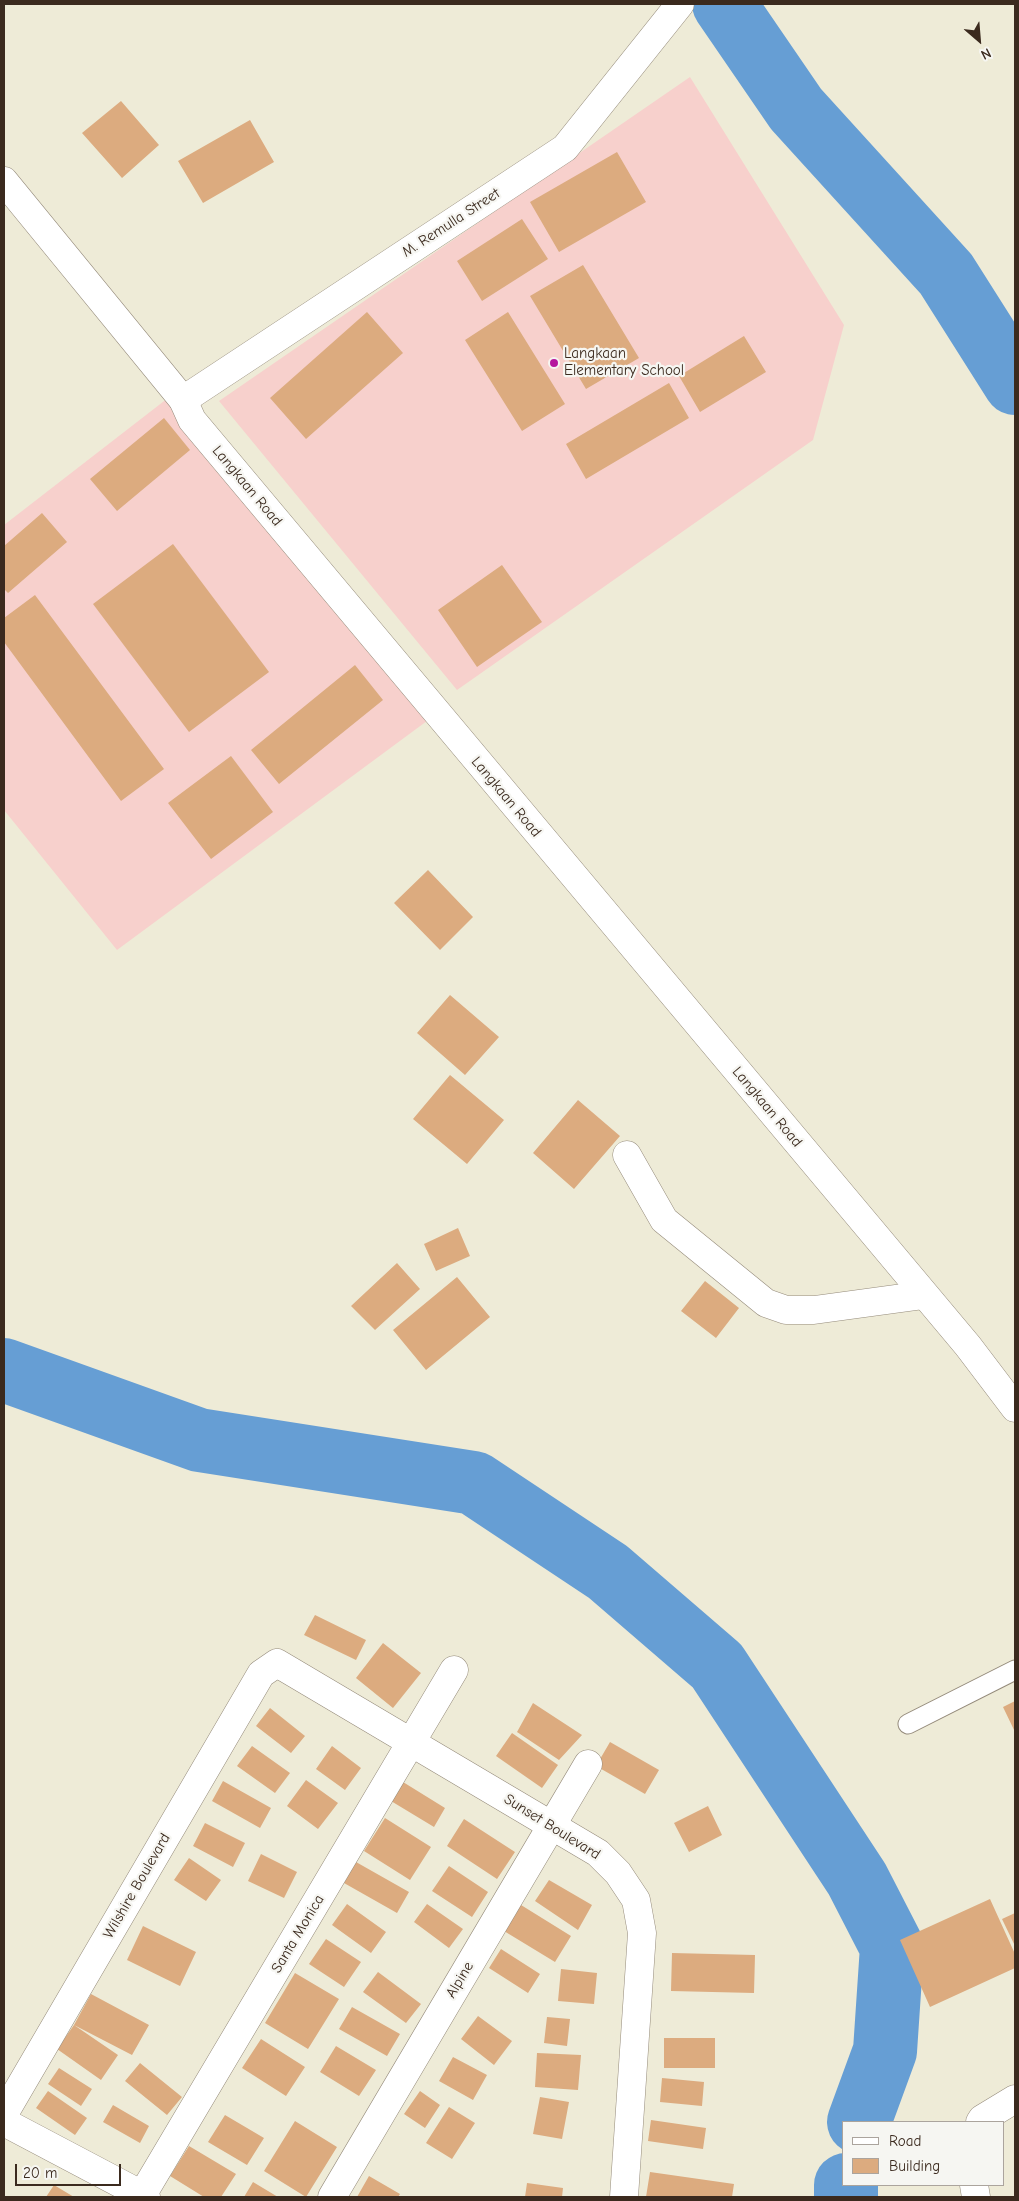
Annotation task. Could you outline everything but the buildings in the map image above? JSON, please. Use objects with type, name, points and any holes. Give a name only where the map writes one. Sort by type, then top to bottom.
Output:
[{"type":"street","name":"M. Remulla Street","points":[[183,400],[566,148],[676,10]]},
{"type":"street","name":"Langkaan Road","points":[[4,181],[183,400],[192,420],[924,1295],[1015,1408]]},
{"type":"street","points":[[627,1155],[664,1220],[766,1303],[786,1310],[814,1310],[924,1295]]},
{"type":"street","name":"Sunset Boulevard","points":[[277,1663],[598,1853],[618,1873],[636,1900],[642,1933],[624,2197]]},
{"type":"street","name":"Wilshire Boulevard","points":[[4,2114],[261,1674],[277,1663]]},
{"type":"street","name":"Santa Monica","points":[[143,2197],[454,1670]]},
{"type":"street","name":"Alpine","points":[[332,2197],[588,1764]]},
{"type":"street","points":[[981,2121],[1015,2099]]},
{"type":"street","points":[[4,2122],[143,2197]]},
{"type":"lane","points":[[908,1724],[1015,1670]]},
{"type":"shaded area","name":"Langkaan Elementary School","points":[[690,77],[844,325],[813,440],[457,690],[219,401]]},
{"type":"shaded area","points":[[168,398],[431,718],[117,950],[4,810],[4,525]]},
{"type":"waterway","points":[[724,4],[796,109],[946,274],[1015,383]]},
{"type":"waterway","points":[[4,1370],[199,1440],[474,1483],[608,1572],[717,1666],[857,1879],[892,1947],[885,2051],[859,2121]]},
{"type":"waterway","points":[[846,2186],[846,2197]]},
{"type":"place","name":"Langkaan Elementary School","points":[[554,363]]}]
